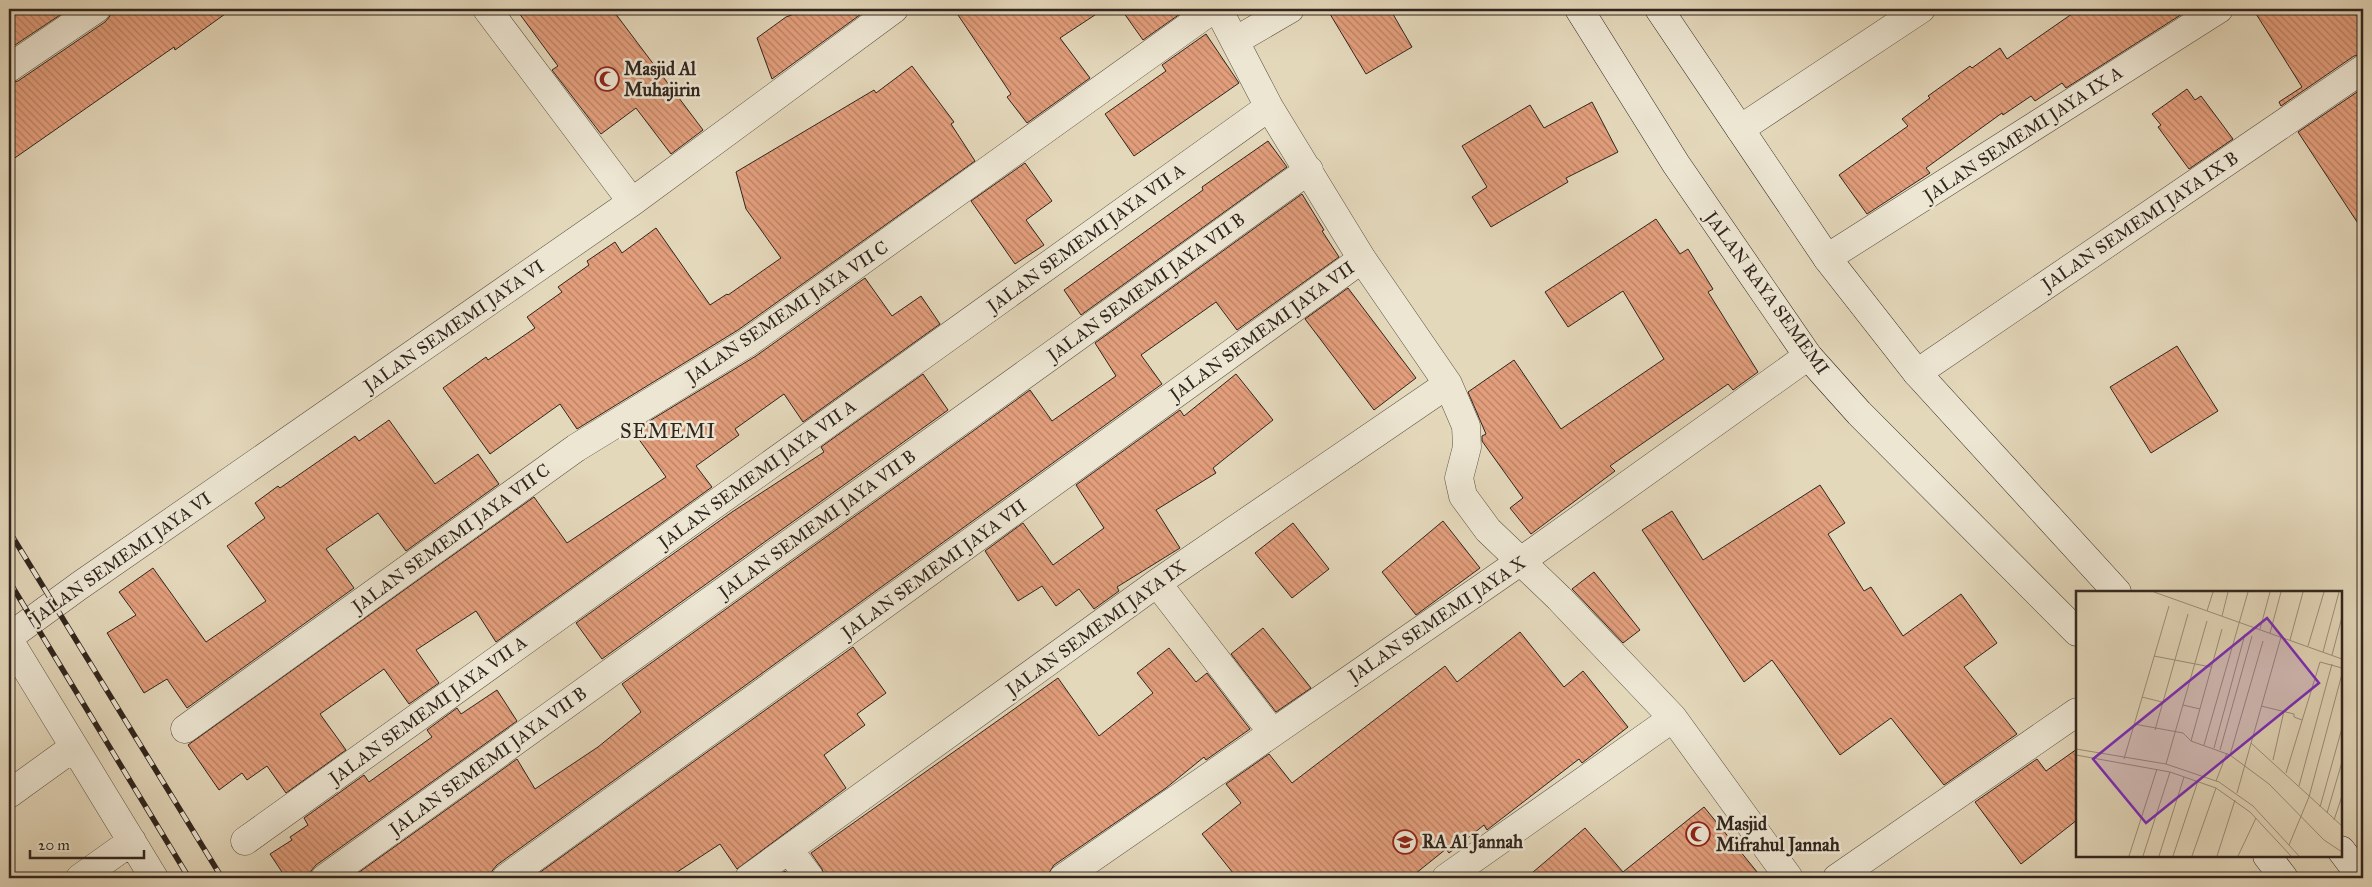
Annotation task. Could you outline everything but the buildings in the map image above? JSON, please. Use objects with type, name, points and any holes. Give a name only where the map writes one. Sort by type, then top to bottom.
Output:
[{"type":"street","points":[[9,68],[96,9]]},
{"type":"street","points":[[487,9],[632,202]]},
{"type":"street","name":"JALAN SEMEMI JAYA VI","points":[[9,639],[95,574],[632,202],[894,9]]},
{"type":"street","name":"JALAN SEMEMI JAYA VII C","points":[[185,729],[576,448],[747,344],[1213,9]]},
{"type":"street","name":"JALAN SEMEMI JAYA VII","points":[[1218,9],[1269,107],[1362,259],[1448,384],[1466,426],[1467,447],[1459,478],[1463,496],[1488,530],[1559,598],[1673,718],[1789,878]]},
{"type":"street","points":[[1235,42],[1290,9]]},
{"type":"street","name":"JALAN RAYA SEMEMI","points":[[1579,9],[1676,164],[1808,356],[1859,413],[2076,631]]},
{"type":"street","points":[[1659,9],[1827,258],[1917,373],[2117,591]]},
{"type":"street","points":[[1740,129],[1921,9]]},
{"type":"street","name":"JALAN SEMEMI JAYA IX A","points":[[1827,258],[2220,9]]},
{"type":"street","name":"JALAN SEMEMI JAYA IX B","points":[[1917,373],[2363,69]]},
{"type":"street","name":"JALAN SEMEMI JAYA VII A","points":[[245,841],[1269,107]]},
{"type":"street","name":"JALAN SEMEMI JAYA VII B","points":[[325,878],[1309,170]]},
{"type":"street","name":"JALAN SEMEMI JAYA VII","points":[[506,878],[1362,259]]},
{"type":"street","name":"JALAN SEMEMI JAYA X","points":[[1064,878],[1521,561],[1808,356]]},
{"type":"street","name":"JALAN SEMEMI JAYA IX","points":[[749,878],[1157,583],[1448,384]]},
{"type":"street","points":[[1157,583],[1272,732]]},
{"type":"street","points":[[9,639],[154,878]]},
{"type":"street","points":[[1837,878],[2076,713]]},
{"type":"street","points":[[1446,878],[1673,718]]},
{"type":"street","points":[[9,794],[74,747]]},
{"type":"street","points":[[80,878],[132,841]]},
{"type":"street","points":[[789,850],[810,878]]},
{"type":"street","points":[[2342,851],[2362,878]]},
{"type":"street","points":[[2268,857],[2284,878]]},
{"type":"railway","points":[[9,531],[222,878]]},
{"type":"railway","points":[[9,581],[189,878]]},
{"type":"place","name":"Masjid Al Muhajirin","points":[[607,79]]},
{"type":"place","name":"Masjid Mifrahul Jannah","points":[[1698,834]]},
{"type":"place","name":"RA Al Jannah","points":[[1405,842]]},
{"type":"district","name":"SEMEMI","points":[[668,431]]}]
